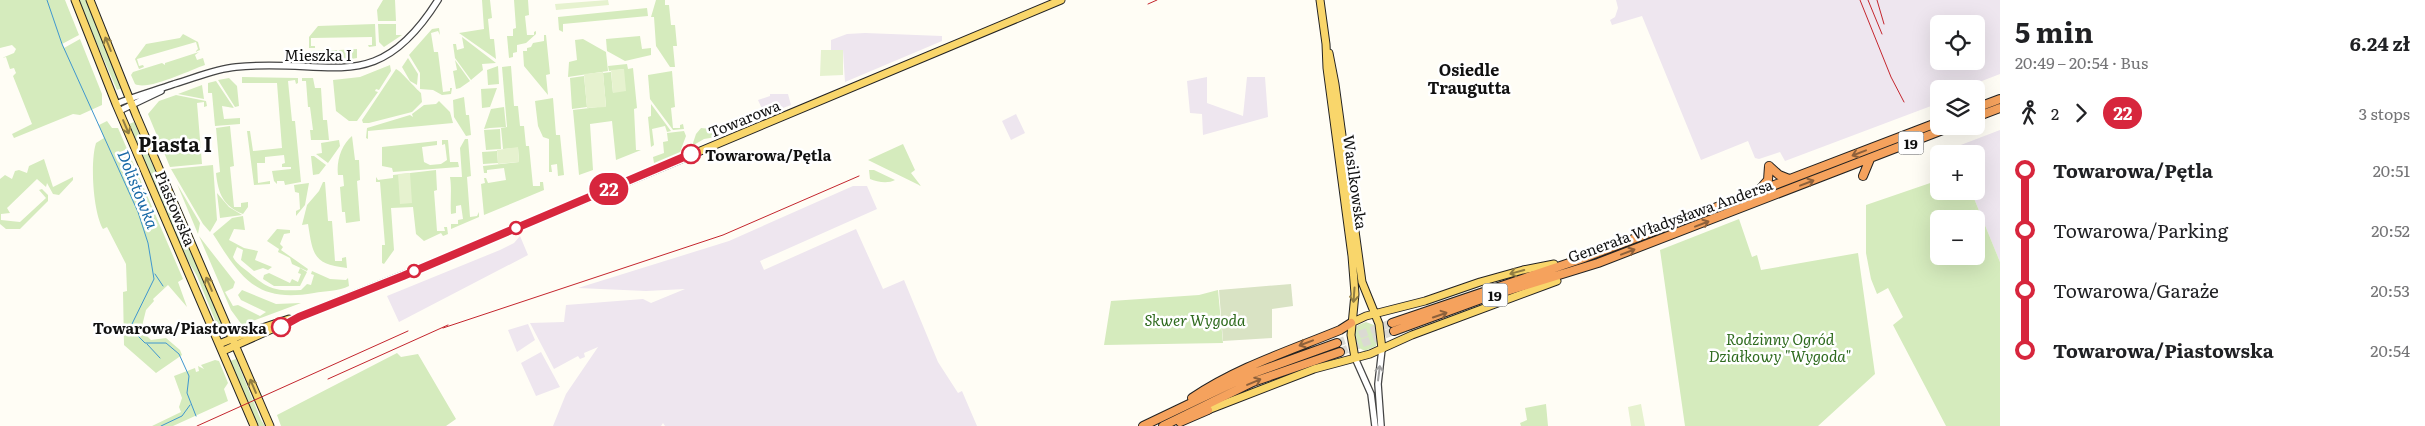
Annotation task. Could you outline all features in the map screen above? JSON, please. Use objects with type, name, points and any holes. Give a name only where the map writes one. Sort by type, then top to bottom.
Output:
[{"type":"highway","points":[[1996,108],[2000,98]]},
{"type":"highway","name":"Generała Władysława Andersa","points":[[1930,125],[1581,259],[1393,327],[1598,264],[1930,135]]},
{"type":"highway","points":[[1848,167],[1863,176],[1870,159]]},
{"type":"highway","points":[[1759,191],[1768,180],[1769,166],[1779,175],[1789,179]]},
{"type":"highway","points":[[1554,264],[1581,259]]},
{"type":"highway","points":[[1557,282],[1598,264]]},
{"type":"highway","points":[[1166,415],[1218,382],[1351,323]]},
{"type":"highway","points":[[1144,426],[1254,373],[1337,343]]},
{"type":"highway","points":[[1163,426],[1253,382],[1340,352]]},
{"type":"highway","points":[[1169,426],[1208,410]]},
{"type":"main road","name":"Piastowska","points":[[74,0],[118,108],[254,426]]},
{"type":"main road","name":"Piastowska","points":[[90,0],[131,102],[270,426]]},
{"type":"main road","name":"Towarowa","points":[[221,348],[232,338],[259,332],[422,268],[1061,0]]},
{"type":"main road","name":"Wasilkowska","points":[[1320,0],[1361,274],[1367,299],[1375,314],[1381,332],[1382,349]]},
{"type":"main road","name":"Wasilkowska","points":[[1330,68],[1355,294],[1351,323],[1355,358]]},
{"type":"main road","points":[[1351,323],[1480,282],[1522,270],[1554,264]]},
{"type":"main road","points":[[1208,410],[1274,383],[1382,349],[1412,335],[1557,282]]},
{"type":"main road","name":"Towarowa","points":[[221,348],[236,346],[259,332]]},
{"type":"street","name":"Mieszka I","points":[[118,108],[205,73],[239,66],[332,69],[366,64],[389,54],[409,39],[421,26],[438,0]]},
{"type":"street","points":[[1381,426],[1378,384],[1382,349]]},
{"type":"street","points":[[1355,358],[1371,394],[1375,426]]},
{"type":"shaded area","points":[[1616,0],[2000,0],[2000,74],[1984,80],[1930,80],[1930,106],[1785,161],[1780,152],[1759,159],[1755,158],[1748,141],[1701,160],[1642,16],[1612,25],[1610,20],[1615,17],[1618,8]]},
{"type":"shaded area","points":[[847,34],[942,36],[942,41],[845,82],[843,50],[831,50],[831,40]]},
{"type":"shaded area","points":[[1207,77],[1207,103],[1243,116],[1247,77],[1265,77],[1268,117],[1203,135],[1202,114],[1190,113],[1187,81]]},
{"type":"shaded area","points":[[770,94],[788,94],[791,105],[767,114],[764,113],[758,100],[770,96]]},
{"type":"shaded area","points":[[1016,114],[1025,133],[1011,140],[1002,121]]},
{"type":"shaded area","points":[[2000,130],[2000,262],[1985,225],[1985,210],[1979,210],[1975,200],[1985,200],[1985,145],[1961,145]]},
{"type":"shaded area","points":[[853,186],[867,186],[877,209],[760,261],[764,270],[856,229],[883,289],[904,280],[938,362],[958,393],[962,391],[977,426],[665,426],[663,423],[661,426],[553,426],[566,394],[598,347],[584,353],[585,357],[580,359],[578,356],[554,369],[530,323],[564,322],[566,305],[643,299],[651,303],[685,289],[646,291],[578,288],[729,241]]},
{"type":"shaded area","points":[[520,236],[528,255],[399,322],[387,296],[500,250],[514,243]]},
{"type":"shaded area","points":[[528,324],[535,340],[517,352],[508,330]]},
{"type":"shaded area","points":[[541,352],[560,387],[536,396],[521,363]]},
{"type":"green space","points":[[0,0],[65,0],[79,35],[62,44],[64,48],[80,39],[102,94],[102,105],[80,115],[73,114],[14,138],[12,134],[32,124],[13,76],[16,73],[14,68],[10,69],[6,57],[2,58],[14,53],[16,49],[12,45],[0,48]]},
{"type":"green space","points":[[78,0],[86,0],[122,88],[117,90]]},
{"type":"green space","points":[[383,0],[395,0],[396,21],[378,21],[377,10]]},
{"type":"green space","points":[[482,0],[490,0],[492,18],[488,19],[490,39],[494,39],[496,59],[459,33],[484,29]]},
{"type":"green space","points":[[514,0],[528,0],[529,15],[525,16],[527,35],[534,35],[536,31],[536,34],[526,43],[517,45],[517,52],[513,53],[513,57],[509,58],[507,36],[513,36],[513,29],[516,28]]},
{"type":"green space","points":[[608,0],[609,5],[556,10],[555,4]]},
{"type":"green space","points":[[656,0],[665,0],[665,5],[669,5],[671,25],[675,25],[677,46],[673,46],[675,67],[670,67],[656,46],[654,17],[651,17]]},
{"type":"green space","points":[[647,8],[648,16],[563,24],[563,32],[559,30],[558,17]]},
{"type":"green space","points":[[375,24],[376,46],[369,47],[368,45],[372,45],[372,37],[311,38],[311,46],[315,46],[315,48],[309,48],[309,37],[318,26]]},
{"type":"green space","points":[[378,24],[396,24],[396,35],[402,35],[384,47],[379,42]]},
{"type":"green space","points":[[439,28],[440,35],[438,31],[431,33],[434,52],[438,52],[443,92],[450,91],[450,88],[452,88],[451,94],[442,95],[433,90],[420,89],[420,73],[409,55],[432,29]]},
{"type":"green space","points":[[183,34],[198,42],[200,50],[195,52],[198,49],[196,42],[137,59],[139,66],[143,65],[144,67],[139,69],[135,59],[146,44],[180,38]]},
{"type":"green space","points":[[544,35],[546,35],[550,74],[546,75],[548,95],[524,66],[523,51],[527,51],[527,48],[531,47],[533,43],[544,41]]},
{"type":"green space","points":[[640,36],[642,49],[651,48],[651,55],[625,61],[607,51],[606,39]]},
{"type":"green space","points":[[462,37],[496,63],[482,64],[483,70],[471,80],[455,58],[453,44],[456,44],[457,50],[464,48]]},
{"type":"green space","points":[[583,39],[606,52],[608,71],[568,77],[569,62],[577,60],[575,40]]},
{"type":"green space","points":[[357,49],[357,58],[339,61],[339,50]]},
{"type":"green space","points":[[337,50],[338,60],[316,60],[309,51]]},
{"type":"green space","points":[[821,50],[843,50],[843,75],[820,76]]},
{"type":"green space","points":[[199,52],[195,55],[197,60],[203,58],[205,65],[169,79],[149,85],[141,85],[135,84],[131,75],[133,72],[162,63],[165,65],[165,63]]},
{"type":"green space","points":[[408,58],[418,74],[417,85],[410,81],[402,67]]},
{"type":"green space","points":[[455,60],[470,81],[456,89],[453,71],[457,70]]},
{"type":"green space","points":[[627,64],[628,69],[633,68],[637,108],[634,109],[636,150],[641,150],[616,160],[612,121],[590,124],[593,170],[579,175],[573,110],[606,106],[603,73],[611,72],[613,93],[624,69],[609,71],[608,66]]},
{"type":"green space","points":[[390,65],[391,71],[379,90],[376,89],[375,91],[378,92],[357,121],[349,121],[336,111],[333,80],[360,77]]},
{"type":"green space","points":[[498,66],[499,84],[488,85],[487,70]]},
{"type":"green space","points":[[511,66],[514,106],[518,106],[520,126],[524,126],[526,146],[529,146],[533,186],[540,186],[540,182],[543,182],[544,190],[484,215],[481,184],[485,183],[484,178],[486,178],[488,183],[506,180],[504,168],[487,170],[487,173],[484,173],[483,166],[519,162],[518,148],[503,149],[501,128],[507,127],[502,67]]},
{"type":"green space","points":[[396,69],[421,93],[422,102],[412,112],[363,123],[362,120]]},
{"type":"green space","points":[[624,69],[626,91],[613,93],[611,70]]},
{"type":"green space","points":[[672,71],[675,107],[671,108],[673,128],[680,128],[680,125],[683,124],[684,129],[673,130],[650,99],[648,75]]},
{"type":"green space","points":[[603,72],[606,107],[587,108],[584,74]]},
{"type":"green space","points":[[584,76],[587,107],[572,109],[570,78]]},
{"type":"green space","points":[[242,77],[298,78],[298,83],[296,84],[295,80],[288,81],[292,121],[295,121],[301,182],[285,185],[284,181],[277,181],[277,184],[274,181],[272,171],[291,169],[291,167],[282,167],[282,164],[285,163],[284,155],[265,157],[265,163],[257,163],[258,183],[270,181],[270,184],[254,185],[247,131],[250,131],[253,151],[282,148],[277,83],[242,83]]},
{"type":"green space","points":[[229,78],[237,86],[239,106],[235,107],[218,80]]},
{"type":"green space","points":[[302,78],[313,78],[315,88],[321,88],[323,120],[327,120],[329,140],[311,140],[310,130],[313,130],[310,107],[308,107],[306,81],[302,81]]},
{"type":"green space","points":[[216,81],[234,108],[222,106],[224,119],[240,118],[240,124],[215,126],[212,93],[208,93],[208,83]]},
{"type":"green space","points":[[202,85],[204,99],[178,94]]},
{"type":"green space","points":[[497,88],[490,107],[482,108],[481,89]]},
{"type":"green space","points":[[176,95],[206,101],[207,106],[204,107],[204,102],[197,103],[202,164],[170,167],[148,114],[159,101]]},
{"type":"green space","points":[[464,97],[466,115],[469,115],[471,135],[466,136],[454,117],[453,100]]},
{"type":"green space","points":[[553,98],[556,135],[560,135],[564,175],[558,176],[557,164],[551,165],[552,172],[549,172],[549,139],[543,137],[538,126],[535,101]]},
{"type":"green space","points":[[439,101],[450,112],[453,123],[368,131],[368,139],[366,138],[367,128],[410,115],[413,117],[412,114],[424,105],[436,104]]},
{"type":"green space","points":[[651,104],[671,131],[667,132],[665,126],[652,129],[654,145],[651,147],[648,117],[651,116]]},
{"type":"green space","points":[[504,107],[506,127],[484,129],[491,109]]},
{"type":"green space","points":[[107,121],[112,128],[118,128],[183,279],[178,282],[187,307],[168,285],[153,299],[154,301],[146,310],[141,330],[151,340],[166,338],[180,350],[182,355],[156,373],[124,345],[123,292],[127,291],[126,264],[107,227],[103,229],[97,211],[93,174],[94,151],[96,143],[104,138],[99,125]]},
{"type":"green space","points":[[134,122],[225,328],[219,330],[197,276],[185,256],[129,124]]},
{"type":"green space","points":[[230,126],[234,166],[230,167],[234,207],[241,207],[241,203],[248,202],[248,207],[243,214],[226,203],[220,193],[217,180],[216,173],[220,172],[216,128]]},
{"type":"green space","points":[[701,128],[711,129],[716,137],[704,139],[692,146],[696,134]]},
{"type":"green space","points":[[500,129],[501,149],[486,150],[484,130]]},
{"type":"green space","points":[[684,131],[686,136],[680,152],[654,163],[653,157],[664,153],[663,142],[668,141],[667,133]]},
{"type":"green space","points":[[352,136],[355,160],[359,160],[360,180],[357,181],[360,221],[346,223],[345,212],[342,212],[340,187],[344,186],[343,175],[338,175],[338,164],[343,148]]},
{"type":"green space","points":[[465,139],[468,139],[471,176],[467,177],[470,217],[477,216],[479,212],[479,217],[451,229],[451,224],[458,224],[458,220],[463,219],[461,205],[456,206],[456,213],[451,214],[450,177],[462,177],[460,148]]},
{"type":"green space","points":[[339,140],[340,146],[328,163],[316,154],[322,153],[321,143]]},
{"type":"green space","points":[[442,140],[448,140],[450,162],[458,162],[459,167],[393,172],[392,168],[382,166],[382,147],[437,141],[437,145],[422,147],[424,162],[430,165],[441,164],[447,160],[445,144],[442,145]]},
{"type":"green space","points":[[903,144],[915,170],[911,173],[921,186],[868,160]]},
{"type":"green space","points":[[518,147],[519,162],[498,164],[497,150]]},
{"type":"green space","points":[[497,151],[498,163],[483,164],[482,152]]},
{"type":"green space","points":[[311,156],[314,156],[326,165],[319,174],[313,175]]},
{"type":"green space","points":[[44,159],[53,187],[73,177],[73,180],[59,195],[53,194],[47,183],[46,187],[37,179],[7,208],[10,213],[1,214],[1,220],[20,222],[46,198],[39,190],[42,189],[48,195],[48,201],[20,229],[6,229],[0,224],[0,179],[5,175],[12,179],[15,171],[19,170],[27,173],[29,166]]},
{"type":"green space","points":[[213,165],[217,220],[210,232],[203,224],[171,169]]},
{"type":"green space","points":[[436,170],[437,190],[434,191],[437,231],[445,231],[444,227],[447,227],[448,234],[443,236],[441,233],[424,241],[416,234],[413,207],[391,208],[394,250],[384,264],[382,263],[382,245],[385,245],[380,182],[376,182],[376,177],[378,180],[393,178],[393,175]]},
{"type":"green space","points":[[869,170],[874,170],[895,180],[882,182],[870,179]]},
{"type":"green space","points":[[410,173],[412,203],[400,204],[398,174]]},
{"type":"green space","points":[[323,182],[325,182],[328,221],[332,221],[335,261],[342,261],[342,258],[346,257],[347,268],[327,264],[321,260],[311,243],[308,224],[302,225],[307,205],[319,191]]},
{"type":"green space","points":[[309,183],[305,205],[296,216],[296,211],[300,209],[299,193],[295,192],[294,185]]},
{"type":"green space","points":[[1930,183],[1930,200],[1975,200],[1979,210],[1930,210],[1930,265],[1985,265],[1985,225],[2000,262],[2000,426],[1946,426],[1893,325],[1903,317],[1888,288],[1877,294],[1871,279],[1866,253],[1866,205]]},
{"type":"green space","points":[[177,184],[200,223],[198,234]]},
{"type":"green space","points":[[217,193],[229,207],[242,215],[220,218]]},
{"type":"green space","points":[[243,216],[245,230],[234,229],[229,240],[244,248],[258,251],[255,260],[272,267],[268,270],[263,268],[254,271],[241,260],[243,250],[237,247],[233,257],[239,265],[261,282],[271,288],[301,290],[307,284],[311,285],[314,275],[311,274],[312,271],[330,279],[346,280],[348,278],[349,286],[336,290],[294,295],[278,294],[252,284],[232,263],[213,234],[232,218]]},
{"type":"green space","name":"Rodzinny Ogród Działkowy \"Wygoda\"","points":[[1739,219],[1752,257],[1757,255],[1761,270],[1858,253],[1875,374],[1818,426],[1685,426],[1660,250]]},
{"type":"green space","points":[[277,229],[290,230],[290,233],[284,234],[280,244],[283,247],[281,250],[308,269],[307,271],[292,264],[290,258],[278,252],[279,249],[267,241]]},
{"type":"green space","points":[[199,236],[235,282],[233,288],[225,292],[233,306],[238,305],[260,316],[266,312],[241,300],[238,295],[242,290],[276,304],[301,303],[242,325],[231,310]]},
{"type":"green space","points":[[300,268],[307,272],[300,286],[274,286],[263,279],[264,275],[269,273],[290,283],[292,279],[298,282],[301,274],[298,273]]},
{"type":"green space","points":[[1291,284],[1293,306],[1272,309],[1272,338],[1223,341],[1219,290]]},
{"type":"green space","name":"Skwer Wygoda","points":[[1218,290],[1223,343],[1104,345],[1111,301],[1199,295]]},
{"type":"green space","points":[[1366,322],[1374,325],[1377,340],[1376,346],[1365,351],[1357,347],[1354,331],[1358,325]]},
{"type":"green space","points":[[397,353],[401,357],[418,354],[456,419],[446,426],[281,426],[277,415]]},
{"type":"green space","points":[[236,359],[265,426],[257,426],[230,361]]},
{"type":"green space","points":[[215,360],[219,361],[228,383],[224,389],[228,401],[173,426],[152,426],[181,412],[179,407],[182,398],[174,376],[195,368],[196,372],[199,371],[198,366],[204,369],[201,365]]},
{"type":"green space","points":[[1546,404],[1548,426],[1521,426],[1520,423],[1527,420],[1525,408]]},
{"type":"green space","points":[[1641,404],[1645,426],[1631,426],[1628,407]]},
{"type":"waterway","name":"Dolistówka","points":[[47,0],[62,44],[138,212],[148,243],[154,279],[130,328],[145,343],[166,343],[179,354],[189,376],[187,393],[196,416]]},
{"type":"waterway","points":[[155,274],[163,286]]},
{"type":"waterway","points":[[147,344],[160,358]]},
{"type":"waterway","points":[[161,426],[182,416],[190,405]]},
{"type":"tunnel","points":[[1337,343],[1392,323]]},
{"type":"tunnel","points":[[1340,352],[1394,331]]},
{"type":"railway","points":[[1148,4],[1157,0]]},
{"type":"railway","points":[[1860,0],[1891,77],[1904,102]]},
{"type":"railway","points":[[1868,0],[1882,34]]},
{"type":"railway","points":[[1877,0],[1884,24]]},
{"type":"railway","points":[[443,328],[723,235],[859,176]]},
{"type":"railway","points":[[328,379],[448,325]]},
{"type":"railway","points":[[197,426],[408,331]]},
{"type":"bus line","name":"22","points":[[281,327],[299,317],[403,276],[691,154]]},
{"type":"place","name":"Towarowa/Pętla","points":[[691,154]]},
{"type":"place","name":"Towarowa/Piastowska","points":[[281,327]]},
{"type":"district","name":"Osiedle Traugutta","points":[[1469,78]]},
{"type":"district","name":"Piasta I","points":[[175,143]]}]
